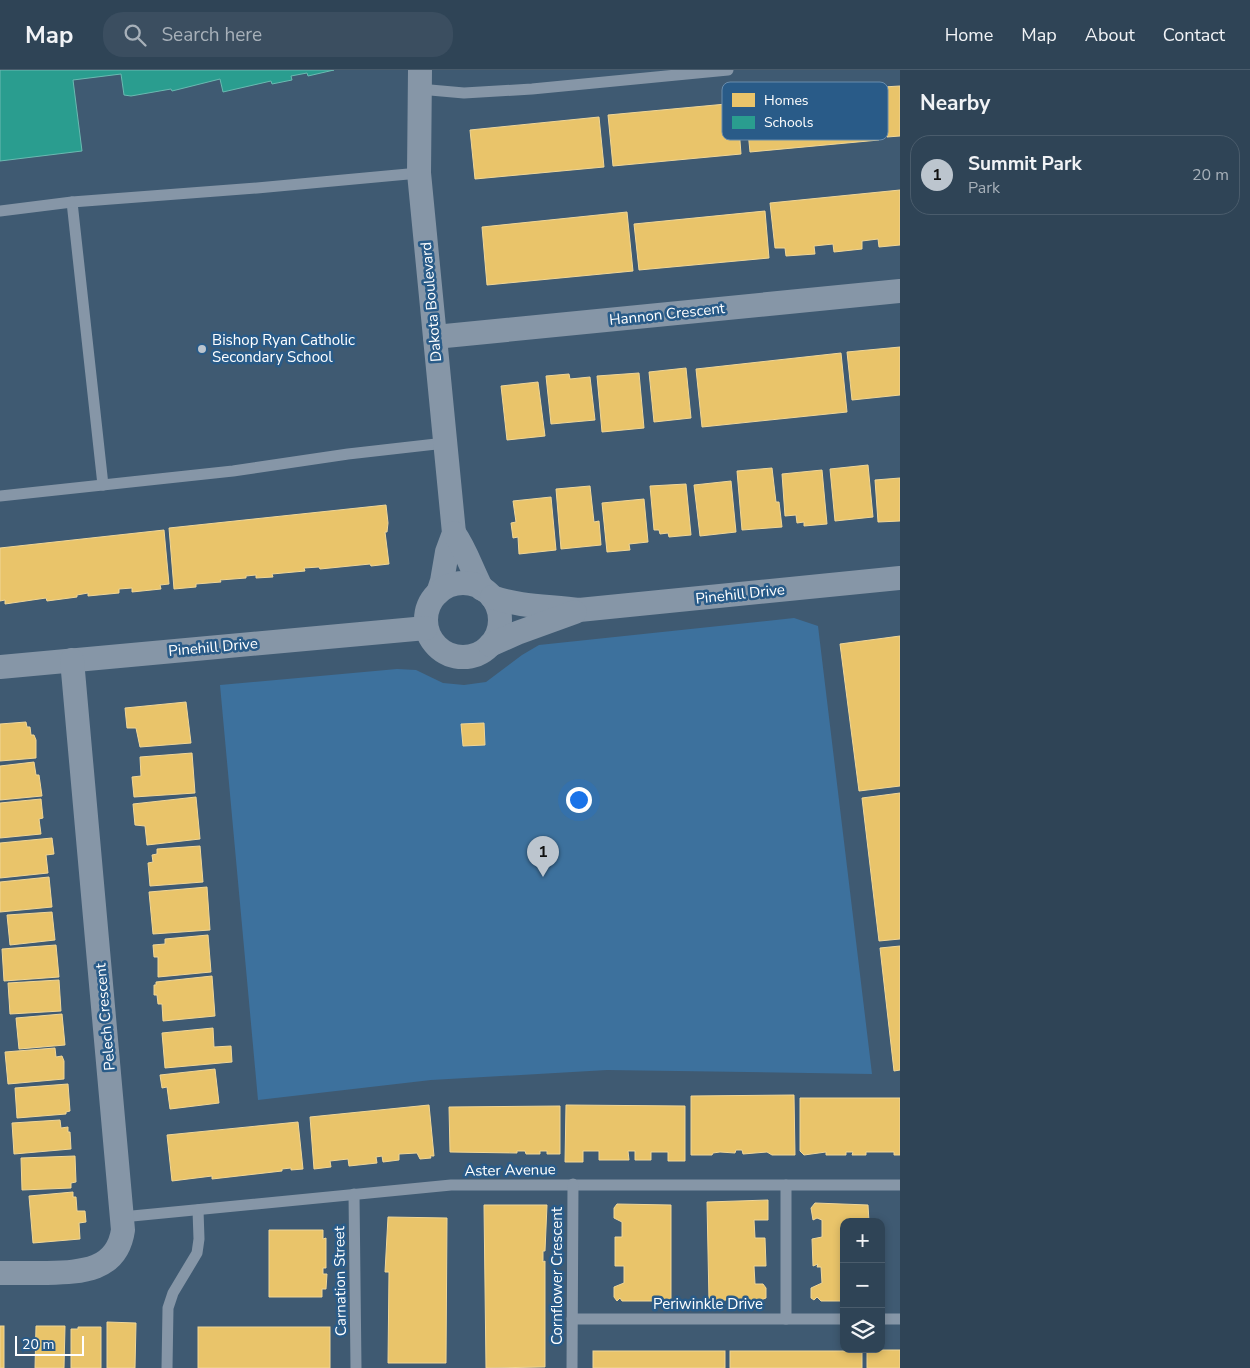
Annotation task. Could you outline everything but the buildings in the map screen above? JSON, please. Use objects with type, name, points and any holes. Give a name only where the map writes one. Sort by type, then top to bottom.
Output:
[{"type":"street","name":"Dakota Boulevard","points":[[419,80],[419,173],[454,533],[447,552],[438,593]]},
{"type":"street","name":"Hannon Crescent","points":[[435,338],[900,291]]},
{"type":"street","name":"Dakota Boulevard","points":[[454,533],[463,546],[470,566],[487,593]]},
{"type":"street","name":"Pinehill Drive","points":[[490,645],[579,610],[900,578]]},
{"type":"street","points":[[472,584],[487,593],[500,616],[496,636],[490,645],[476,654],[459,657],[448,654],[438,648],[430,639],[426,628],[426,618],[428,609],[438,593],[448,586],[472,584]]},
{"type":"street","name":"Pinehill Drive","points":[[487,593],[509,603],[579,610]]},
{"type":"street","name":"Pinehill Drive","points":[[0,668],[426,628]]},
{"type":"street","name":"Pelech Crescent","points":[[0,1273],[81,1272],[91,1269],[108,1260],[116,1252],[121,1242],[123,1230],[72,660]]},
{"type":"lane","points":[[419,80],[464,93],[728,70]]},
{"type":"lane","points":[[0,211],[72,202],[419,173]]},
{"type":"lane","points":[[72,202],[103,485]]},
{"type":"lane","points":[[0,496],[233,471],[348,454],[445,443]]},
{"type":"lane","name":"Cornflower Crescent","points":[[572,1368],[573,1184]]},
{"type":"lane","name":"Aster Avenue","points":[[122,1217],[450,1185],[900,1185]]},
{"type":"lane","points":[[786,1185],[786,1319]]},
{"type":"lane","name":"Carnation Street","points":[[354,1194],[356,1368]]},
{"type":"lane","points":[[167,1368],[168,1308],[173,1293],[197,1253],[199,1239],[198,1210]]},
{"type":"lane","name":"Periwinkle Drive","points":[[572,1319],[840,1319]]},
{"type":"lane","points":[[885,1319],[900,1319]]},
{"type":"shaded area","points":[[794,618],[818,626],[872,1074],[607,1070],[431,1080],[258,1100],[220,685],[397,669],[416,670],[443,683],[464,685],[486,682],[522,655],[539,645]]},
{"type":"place","name":"Bishop Ryan Catholic Secondary School","points":[[202,349]]},
{"type":"place","name":"Summit Park","points":[[543,877]]}]
